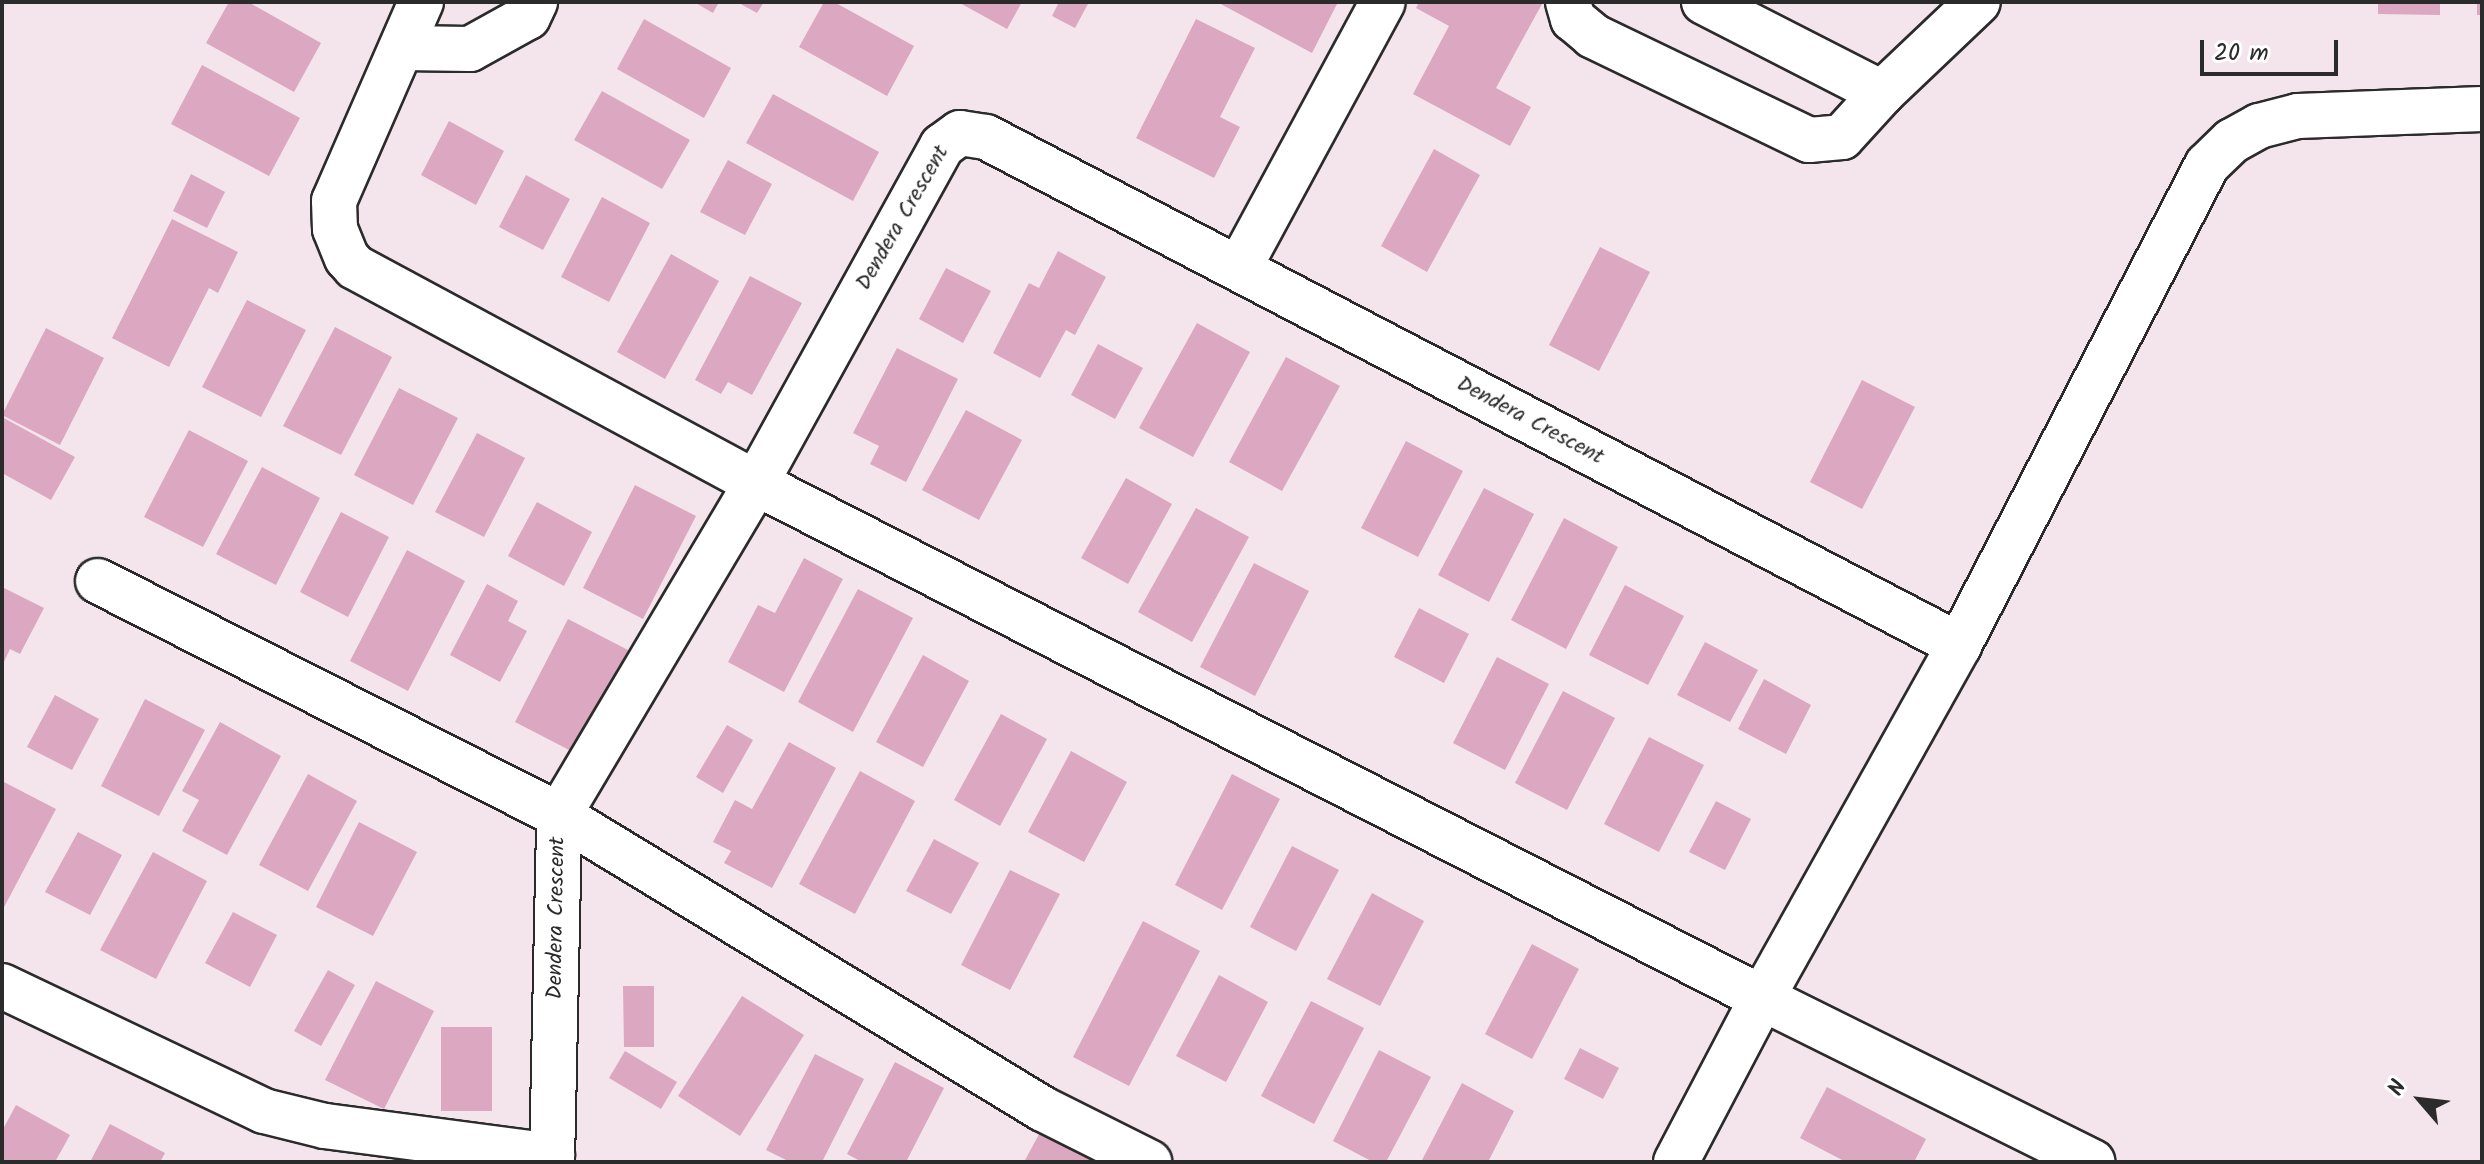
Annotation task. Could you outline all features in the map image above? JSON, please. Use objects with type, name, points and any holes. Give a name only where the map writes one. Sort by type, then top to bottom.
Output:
[{"type":"street","points":[[421,2],[338,189],[333,216],[347,258],[355,267],[756,483],[1762,998],[2093,1162]]},
{"type":"street","points":[[403,48],[470,49],[528,17],[535,2]]},
{"type":"street","points":[[1239,268],[1383,2]]},
{"type":"street","points":[[1568,2],[1573,19],[1593,36],[1809,140],[1842,137],[1882,93],[1978,2]]},
{"type":"street","points":[[1704,2],[1882,93]]},
{"type":"street","points":[[1676,1162],[1762,998],[1959,645],[2207,165],[2232,141],[2259,126],[2298,116],[2482,109]]},
{"type":"street","name":"Dendera Crescent","points":[[552,1159],[559,815],[756,483],[942,146],[960,133],[986,137],[1959,645]]},
{"type":"street","points":[[98,581],[559,815],[1043,1109],[1149,1162]]},
{"type":"street","points":[[2,986],[264,1111],[325,1126],[552,1159]]},
{"type":"building","points":[[229,2],[248,2],[321,43],[294,92],[206,43]]},
{"type":"building","points":[[694,2],[719,2],[713,13]]},
{"type":"building","points":[[737,2],[764,2],[757,13]]},
{"type":"building","points":[[824,2],[834,2],[914,46],[887,96],[799,47]]},
{"type":"building","points":[[958,2],[1022,2],[1007,29]]},
{"type":"building","points":[[1059,2],[1089,2],[1075,28],[1052,16]]},
{"type":"building","points":[[1217,2],[1338,2],[1312,53]]},
{"type":"building","points":[[1419,2],[1543,2],[1496,88],[1531,107],[1510,146],[1413,94],[1449,26],[1416,8]]},
{"type":"building","points":[[2378,2],[2440,2],[2440,15],[2378,14]]},
{"type":"building","points":[[2477,2],[2482,2],[2482,15],[2477,15]]},
{"type":"building","points":[[644,19],[731,68],[704,118],[617,69]]},
{"type":"building","points":[[1196,19],[1255,48],[1220,117],[1240,127],[1214,178],[1136,138]]},
{"type":"building","points":[[202,65],[300,118],[269,176],[171,124]]},
{"type":"building","points":[[602,91],[690,140],[662,189],[574,140]]},
{"type":"building","points":[[773,94],[879,152],[853,201],[746,143]]},
{"type":"building","points":[[449,121],[504,151],[476,205],[421,175]]},
{"type":"building","points":[[1434,149],[1480,175],[1427,272],[1381,246]]},
{"type":"building","points":[[728,160],[772,184],[745,235],[700,212]]},
{"type":"building","points":[[191,174],[225,192],[207,228],[173,211]]},
{"type":"building","points":[[526,175],[570,199],[543,250],[499,227]]},
{"type":"building","points":[[602,197],[650,223],[609,302],[561,277]]},
{"type":"building","points":[[172,219],[238,252],[218,293],[209,288],[169,367],[112,338]]},
{"type":"building","points":[[1600,247],[1650,272],[1599,371],[1549,345]]},
{"type":"building","points":[[1058,251],[1106,277],[1075,335],[1066,330],[1040,378],[993,353],[1029,283],[1039,288]]},
{"type":"building","points":[[671,254],[719,281],[665,379],[617,352]]},
{"type":"building","points":[[946,268],[991,291],[963,343],[919,319]]},
{"type":"building","points":[[750,276],[802,303],[752,395],[728,382],[721,394],[695,380]]},
{"type":"building","points":[[247,300],[306,330],[261,417],[202,387]]},
{"type":"building","points":[[1197,323],[1250,352],[1193,457],[1139,428]]},
{"type":"building","points":[[335,327],[392,357],[341,455],[283,426]]},
{"type":"building","points":[[46,328],[104,358],[60,445],[2,415]]},
{"type":"building","points":[[1098,344],[1143,368],[1115,419],[1071,395]]},
{"type":"building","points":[[897,348],[958,379],[906,482],[870,464],[879,446],[853,433]]},
{"type":"building","points":[[1286,357],[1340,386],[1282,491],[1229,462]]},
{"type":"building","points":[[1862,380],[1915,407],[1862,509],[1810,482]]},
{"type":"building","points":[[399,388],[458,418],[413,505],[354,475]]},
{"type":"building","points":[[966,410],[1022,440],[979,520],[922,490]]},
{"type":"building","points":[[2,417],[75,457],[51,500],[2,473]]},
{"type":"building","points":[[189,430],[248,461],[203,547],[144,517]]},
{"type":"building","points":[[477,433],[525,458],[484,537],[435,512]]},
{"type":"building","points":[[1406,441],[1463,471],[1418,557],[1361,528]]},
{"type":"building","points":[[262,467],[320,498],[276,585],[216,554]]},
{"type":"building","points":[[1126,478],[1172,504],[1128,584],[1081,558]]},
{"type":"building","points":[[635,485],[696,516],[643,619],[583,588]]},
{"type":"building","points":[[1484,488],[1534,514],[1489,602],[1438,575]]},
{"type":"building","points":[[537,502],[592,532],[564,586],[508,556]]},
{"type":"building","points":[[1196,508],[1249,537],[1192,642],[1138,612]]},
{"type":"building","points":[[341,512],[389,537],[348,617],[300,592]]},
{"type":"building","points":[[1564,518],[1618,547],[1566,649],[1511,620]]},
{"type":"building","points":[[407,550],[465,581],[408,691],[350,661]]},
{"type":"building","points":[[804,558],[843,579],[784,692],[728,662],[758,605],[775,613]]},
{"type":"building","points":[[1254,563],[1309,591],[1255,696],[1200,667]]},
{"type":"building","points":[[487,584],[518,601],[508,621],[527,631],[500,682],[450,655]]},
{"type":"building","points":[[1625,585],[1684,616],[1648,685],[1589,655]]},
{"type":"building","points":[[2,587],[44,608],[20,654],[10,649],[2,666]]},
{"type":"building","points":[[858,589],[913,618],[853,732],[798,702]]},
{"type":"building","points":[[1419,608],[1469,634],[1444,683],[1394,657]]},
{"type":"building","points":[[568,619],[628,650],[575,753],[515,722]]},
{"type":"building","points":[[1705,642],[1758,670],[1730,722],[1677,695]]},
{"type":"building","points":[[923,655],[969,681],[923,767],[876,742]]},
{"type":"building","points":[[1497,657],[1549,684],[1505,770],[1453,743]]},
{"type":"building","points":[[1764,679],[1811,705],[1786,754],[1738,729]]},
{"type":"building","points":[[1563,691],[1615,718],[1567,810],[1515,783]]},
{"type":"building","points":[[55,695],[99,719],[72,770],[27,747]]},
{"type":"building","points":[[145,699],[205,730],[159,816],[101,786]]},
{"type":"building","points":[[1001,714],[1047,739],[1000,826],[954,800]]},
{"type":"building","points":[[220,722],[281,756],[227,855],[182,831],[199,800],[182,791]]},
{"type":"building","points":[[727,725],[753,740],[723,793],[696,777]]},
{"type":"building","points":[[1649,737],[1704,765],[1659,852],[1604,824]]},
{"type":"building","points":[[789,742],[836,768],[772,888],[724,863],[731,851],[713,842],[735,800],[752,809]]},
{"type":"building","points":[[1071,751],[1127,782],[1084,862],[1028,832]]},
{"type":"building","points":[[860,771],[915,801],[855,914],[799,884]]},
{"type":"building","points":[[308,774],[357,801],[308,891],[259,865]]},
{"type":"building","points":[[1232,774],[1280,799],[1222,910],[1175,885]]},
{"type":"building","points":[[2,781],[56,809],[2,911]]},
{"type":"building","points":[[1716,801],[1751,819],[1725,870],[1689,852]]},
{"type":"building","points":[[359,822],[417,852],[373,936],[316,907]]},
{"type":"building","points":[[78,832],[122,855],[90,915],[45,892]]},
{"type":"building","points":[[934,839],[979,863],[951,914],[906,891]]},
{"type":"building","points":[[1292,846],[1339,870],[1296,951],[1250,927]]},
{"type":"building","points":[[153,852],[207,881],[156,979],[100,950]]},
{"type":"building","points":[[1010,870],[1060,894],[1010,990],[961,965]]},
{"type":"building","points":[[1372,893],[1424,921],[1380,1006],[1327,979]]},
{"type":"building","points":[[233,912],[277,935],[250,987],[205,963]]},
{"type":"building","points":[[1143,921],[1200,951],[1129,1086],[1073,1057]]},
{"type":"building","points":[[1532,944],[1579,969],[1532,1059],[1485,1034]]},
{"type":"building","points":[[328,970],[355,985],[321,1046],[294,1031]]},
{"type":"building","points":[[1219,975],[1268,1002],[1226,1082],[1176,1056]]},
{"type":"building","points":[[376,981],[434,1011],[384,1109],[325,1080]]},
{"type":"building","points":[[623,986],[654,986],[654,1047],[624,1047]]},
{"type":"building","points":[[742,996],[804,1035],[740,1136],[678,1096]]},
{"type":"building","points":[[1311,1001],[1364,1028],[1314,1124],[1261,1096]]},
{"type":"building","points":[[441,1027],[492,1027],[492,1111],[441,1111]]},
{"type":"building","points":[[1580,1048],[1619,1068],[1603,1099],[1564,1079]]},
{"type":"building","points":[[1379,1050],[1431,1077],[1386,1162],[1373,1162],[1333,1141]]},
{"type":"building","points":[[625,1051],[677,1082],[661,1109],[609,1078]]},
{"type":"building","points":[[815,1054],[864,1079],[822,1162],[790,1162],[766,1150]]},
{"type":"building","points":[[895,1062],[944,1088],[906,1162],[862,1162],[847,1154]]},
{"type":"building","points":[[1462,1083],[1514,1111],[1488,1162],[1421,1162]]},
{"type":"building","points":[[1827,1087],[1926,1139],[1914,1162],[1846,1162],[1800,1138]]},
{"type":"building","points":[[16,1105],[70,1135],[55,1162],[2,1162],[2,1131]]},
{"type":"building","points":[[110,1124],[165,1153],[160,1162],[90,1162]]},
{"type":"building","points":[[1044,1125],[1108,1162],[1024,1162]]}]
